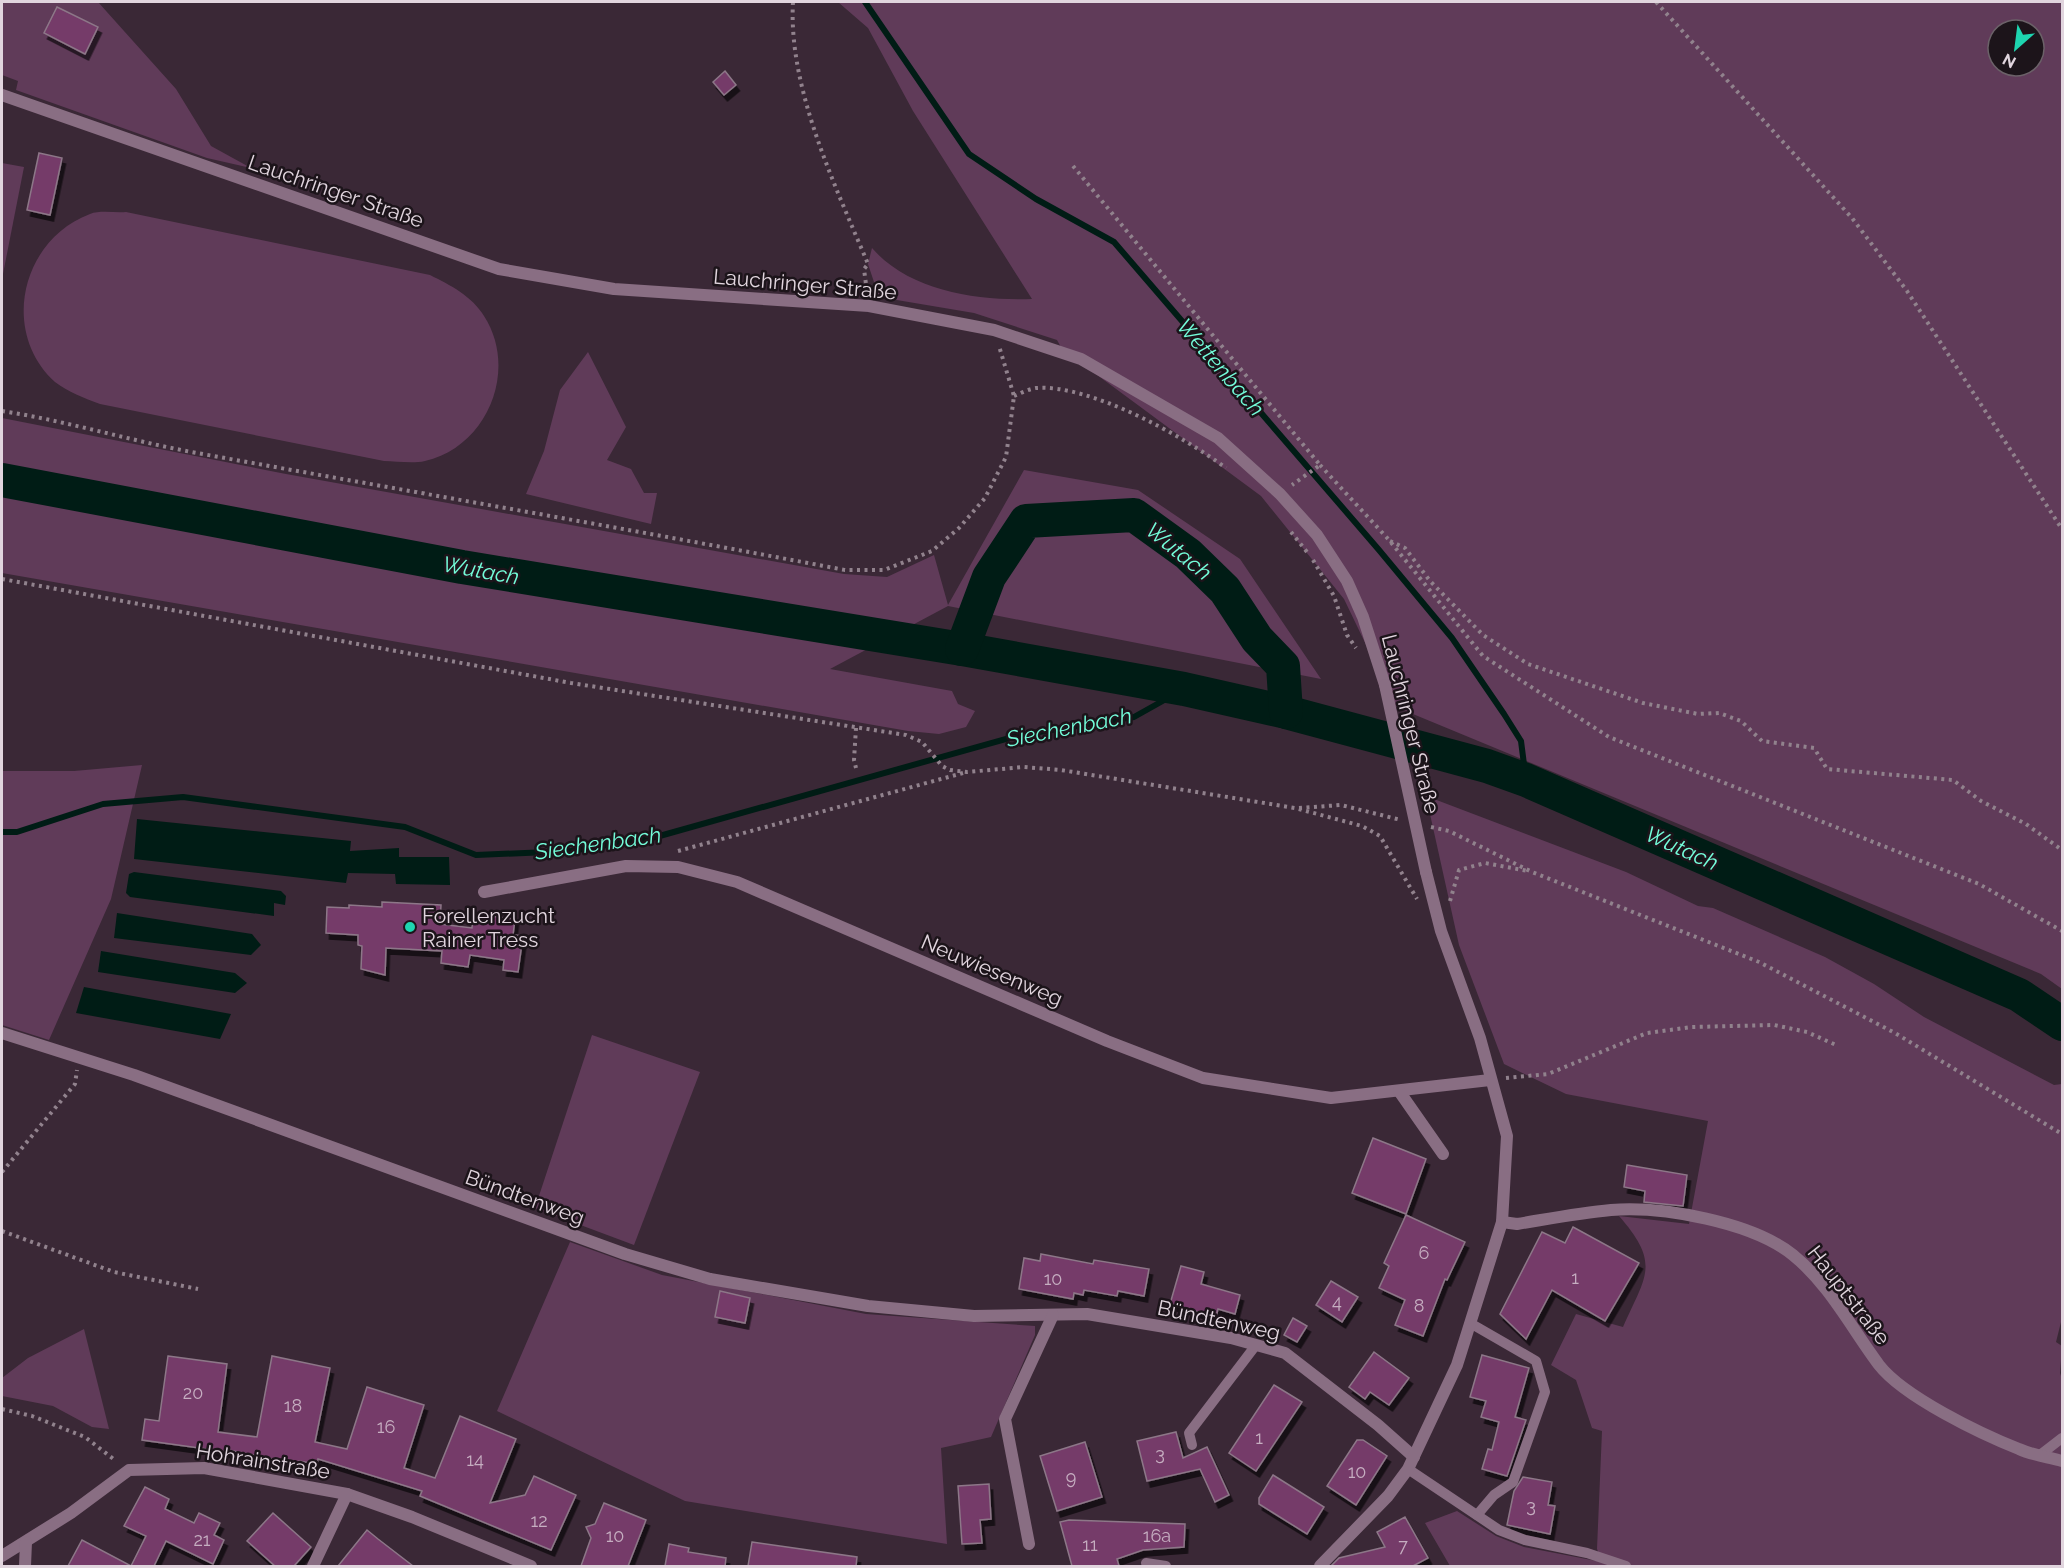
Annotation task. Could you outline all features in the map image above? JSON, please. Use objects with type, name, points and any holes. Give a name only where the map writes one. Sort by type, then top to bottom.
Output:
[{"type":"street","name":"Lauchringer Straße","points":[[2,95],[499,269],[614,289],[869,306],[994,330],[1081,359],[1172,409],[1218,438],[1280,494],[1317,535],[1347,581],[1377,656],[1441,931],[1480,1038],[1490,1080]]},
{"type":"street","name":"Neuwiesenweg","points":[[484,892],[626,866],[678,867],[737,882],[1107,1041],[1203,1078],[1330,1098],[1490,1080]]},
{"type":"street","name":"Bündtenweg","points":[[2,1033],[134,1075],[625,1254],[710,1279],[868,1306],[974,1316],[1087,1314],[1231,1338],[1285,1353],[1378,1425],[1414,1457]]},
{"type":"street","points":[[1320,1566],[1388,1496],[1408,1469],[1456,1365],[1502,1222],[1507,1136],[1490,1080]]},
{"type":"street","points":[[1399,1091],[1443,1154]]},
{"type":"street","name":"Hauptstraße","points":[[1502,1222],[1517,1224],[1613,1210],[1683,1214],[1744,1228],[1772,1240],[1793,1255],[1820,1284],[1881,1368],[1907,1390],[1985,1434],[2020,1450],[2062,1461]]},
{"type":"street","points":[[1029,1544],[1005,1419],[1053,1315]]},
{"type":"street","name":"Hohrainstraße","points":[[129,1470],[204,1468],[347,1494],[412,1516],[531,1566]]},
{"type":"street","points":[[2,1557],[129,1470]]},
{"type":"street","points":[[313,1566],[347,1494]]},
{"type":"street","points":[[25,1566],[27,1542]]},
{"type":"lane","points":[[1470,1323],[1536,1361],[1545,1392],[1513,1482],[1494,1495],[1477,1515]]},
{"type":"lane","points":[[1192,1445],[1189,1433],[1256,1345]]},
{"type":"lane","points":[[2040,1455],[2062,1438]]},
{"type":"lane","points":[[1408,1469],[1499,1530],[1525,1540],[1587,1553],[1626,1566]]},
{"type":"lane","points":[[1146,1563],[1166,1566]]},
{"type":"path","points":[[793,2],[792,28],[814,127],[868,264],[864,268],[869,306]]},
{"type":"path","points":[[1656,2],[1852,218],[1907,291],[2062,529]]},
{"type":"path","points":[[1073,166],[1320,465],[1389,540],[1484,656],[1609,737],[1979,884],[2062,931]]},
{"type":"path","points":[[2,411],[51,419],[165,447],[845,570],[884,570],[932,551],[959,528],[985,498],[1006,457],[1014,396],[994,330]]},
{"type":"path","points":[[1014,396],[1035,388],[1085,393],[1202,450],[1228,470]]},
{"type":"path","points":[[1280,494],[1320,465]]},
{"type":"path","points":[[1285,525],[1309,554],[1334,596],[1347,635],[1358,652],[1377,656]]},
{"type":"path","points":[[1389,540],[1405,548],[1431,581],[1483,635],[1528,664],[1643,703],[1698,714],[1719,714],[1741,721],[1762,741],[1814,748],[1822,756],[1827,769],[1833,771],[1953,780],[1981,801],[2026,824],[2062,850]]},
{"type":"path","points":[[2,579],[571,683],[906,735],[922,742],[942,766],[967,772]]},
{"type":"path","points":[[856,728],[854,760],[856,768]]},
{"type":"path","points":[[671,853],[967,772],[1024,767],[1061,770],[1295,808],[1362,826],[1380,836],[1408,888],[1421,905]]},
{"type":"path","points":[[1441,931],[1459,870],[1485,863],[1532,872],[1759,962],[1895,1033],[2062,1134]]},
{"type":"path","points":[[1490,1080],[1548,1074],[1647,1033],[1692,1027],[1774,1025],[1807,1032],[1836,1045]]},
{"type":"path","points":[[2,1172],[75,1084],[78,1058]]},
{"type":"path","points":[[2,1232],[114,1272],[198,1289]]},
{"type":"path","points":[[2,1409],[32,1416],[85,1437],[129,1470]]},
{"type":"shaded area","points":[[2,2],[98,2],[176,89],[211,146],[251,168],[207,158],[16,90],[18,81],[2,75]]},
{"type":"shaded area","points":[[838,2],[2062,2],[2062,989],[2041,974],[1396,707],[1344,599],[1261,496],[1062,349],[1057,340],[974,313],[879,297],[868,264],[872,248],[887,263],[925,284],[967,295],[1032,299],[913,111],[868,28]]},
{"type":"shaded area","points":[[2,163],[24,167],[2,279]]},
{"type":"shaded area","points":[[126,212],[430,275],[453,287],[479,309],[494,337],[498,359],[497,382],[491,404],[480,423],[465,440],[447,453],[425,461],[409,462],[384,461],[100,404],[65,389],[55,382],[38,361],[28,338],[24,314],[26,289],[34,265],[48,244],[66,227],[94,213]]},
{"type":"shaded area","points":[[588,352],[626,427],[607,460],[631,469],[644,493],[657,493],[651,524],[526,494],[544,451],[560,390]]},
{"type":"shaded area","points":[[2,418],[286,474],[844,574],[887,577],[934,555],[948,605],[1024,470],[1138,490],[1240,559],[1321,679],[948,606],[830,669],[952,691],[958,704],[975,711],[966,727],[939,734],[908,731],[2,573]]},
{"type":"shaded area","points":[[142,765],[111,899],[49,1040],[2,1025],[2,771],[74,771]]},
{"type":"shaded area","points":[[1426,796],[1626,872],[1698,906],[1713,908],[1825,957],[1874,984],[1924,1017],[2054,1085],[2062,1084],[2062,1318],[2056,1342],[2062,1346],[2060,1373],[2062,1379],[2062,1566],[1450,1566],[1425,1523],[1457,1511],[1496,1536],[1524,1547],[1602,1562],[1597,1549],[1602,1431],[1592,1428],[1576,1380],[1551,1365],[1576,1314],[1623,1327],[1643,1282],[1645,1259],[1641,1246],[1619,1216],[1689,1224],[1708,1121],[1566,1094],[1504,1064],[1459,945]]},
{"type":"shaded area","points":[[137,819],[351,841],[350,851],[399,848],[399,857],[449,857],[450,885],[396,884],[395,874],[348,873],[346,883],[134,859]]},
{"type":"shaded area","points":[[134,872],[281,891],[286,896],[285,905],[274,903],[274,916],[130,897],[126,893],[129,874]]},
{"type":"shaded area","points":[[117,913],[252,934],[261,945],[251,955],[114,938]]},
{"type":"shaded area","points":[[101,951],[235,973],[247,983],[235,993],[98,972]]},
{"type":"shaded area","points":[[84,987],[231,1014],[220,1039],[76,1013]]},
{"type":"shaded area","points":[[592,1035],[700,1072],[634,1245],[535,1208]]},
{"type":"shaded area","points":[[570,1242],[662,1275],[866,1314],[1035,1326],[1035,1335],[991,1437],[941,1448],[947,1544],[685,1501],[497,1411]]},
{"type":"shaded area","points":[[84,1329],[109,1429],[92,1427],[53,1406],[2,1396],[2,1378],[28,1358]]},
{"type":"building","points":[[57,7],[98,27],[85,54],[44,33]]},
{"type":"building","points":[[725,71],[736,85],[724,95],[713,82]]},
{"type":"building","points":[[39,153],[62,158],[50,215],[27,210]]},
{"type":"building","points":[[382,902],[441,905],[440,924],[472,928],[473,914],[515,919],[513,935],[523,936],[518,972],[503,970],[504,960],[470,955],[468,967],[441,963],[442,951],[386,948],[385,975],[361,969],[362,946],[358,945],[358,935],[326,933],[327,907],[349,908],[349,905],[382,907]]},
{"type":"building","points":[[1373,1138],[1426,1159],[1406,1214],[1352,1193]]},
{"type":"building","points":[[1627,1165],[1687,1175],[1683,1206],[1644,1202],[1645,1191],[1624,1187]]},
{"type":"building","points":[[1406,1215],[1465,1242],[1447,1280],[1445,1279],[1423,1336],[1395,1325],[1405,1300],[1379,1288],[1389,1266],[1384,1263]]},
{"type":"building","points":[[1573,1227],[1639,1263],[1605,1321],[1552,1290],[1526,1339],[1500,1314],[1542,1232],[1565,1243]]},
{"type":"building","points":[[1041,1254],[1093,1264],[1094,1260],[1149,1269],[1144,1296],[1118,1291],[1117,1296],[1084,1290],[1083,1295],[1074,1293],[1073,1299],[1019,1289],[1024,1258],[1040,1261]]},
{"type":"building","points":[[1181,1266],[1204,1272],[1201,1284],[1240,1295],[1235,1314],[1218,1309],[1216,1317],[1170,1304]]},
{"type":"building","points":[[1331,1281],[1358,1297],[1342,1322],[1316,1305]]},
{"type":"building","points":[[720,1291],[750,1298],[745,1323],[715,1317]]},
{"type":"building","points":[[1293,1318],[1307,1326],[1297,1342],[1284,1335]]},
{"type":"building","points":[[1374,1352],[1409,1378],[1389,1405],[1370,1392],[1365,1399],[1349,1387]]},
{"type":"building","points":[[1482,1355],[1529,1368],[1515,1417],[1526,1420],[1507,1476],[1482,1469],[1488,1449],[1492,1450],[1499,1422],[1481,1417],[1486,1401],[1470,1397]]},
{"type":"building","points":[[168,1356],[227,1364],[218,1432],[257,1437],[272,1356],[330,1368],[315,1442],[347,1449],[367,1387],[424,1405],[404,1468],[435,1478],[460,1416],[516,1439],[490,1503],[525,1495],[534,1476],[576,1495],[551,1550],[420,1496],[422,1491],[318,1459],[317,1464],[299,1461],[298,1464],[228,1450],[228,1452],[142,1440],[145,1419],[159,1421]]},
{"type":"building","points":[[1274,1385],[1302,1402],[1256,1471],[1229,1453]]},
{"type":"building","points":[[1176,1432],[1183,1458],[1207,1447],[1229,1495],[1215,1502],[1200,1469],[1147,1481],[1137,1441]]},
{"type":"building","points":[[1357,1440],[1363,1440],[1387,1456],[1356,1505],[1327,1486]]},
{"type":"building","points":[[1085,1442],[1102,1497],[1057,1511],[1040,1456]]},
{"type":"building","points":[[1273,1475],[1324,1507],[1307,1534],[1259,1504],[1259,1498]]},
{"type":"building","points":[[1523,1477],[1552,1482],[1548,1505],[1555,1506],[1550,1534],[1507,1525],[1514,1491]]},
{"type":"building","points":[[989,1484],[991,1519],[980,1520],[982,1543],[962,1544],[958,1486]]},
{"type":"building","points":[[145,1487],[169,1499],[165,1509],[194,1523],[199,1513],[220,1523],[214,1535],[224,1540],[213,1564],[166,1541],[154,1566],[131,1566],[146,1536],[124,1526]]},
{"type":"building","points":[[604,1503],[646,1520],[628,1566],[581,1566],[591,1538],[586,1527],[595,1524]]},
{"type":"building","points":[[273,1513],[311,1547],[294,1566],[275,1566],[247,1541]]},
{"type":"building","points":[[1405,1517],[1428,1558],[1413,1566],[1331,1566],[1339,1558],[1385,1547],[1377,1532]]},
{"type":"building","points":[[1069,1520],[1185,1524],[1184,1547],[1143,1550],[1117,1559],[1119,1566],[1072,1566],[1060,1522]]},
{"type":"building","points":[[367,1530],[378,1539],[413,1566],[338,1566]]},
{"type":"building","points":[[82,1540],[131,1566],[68,1566]]},
{"type":"building","points":[[752,1542],[857,1557],[856,1566],[748,1566]]},
{"type":"building","points":[[669,1544],[689,1548],[688,1552],[726,1558],[725,1566],[665,1566]]},
{"type":"waterway","name":"Wettenbach","points":[[865,2],[969,154],[1036,199],[1114,242],[1379,550],[1452,638],[1504,714],[1521,741],[1526,780]]},
{"type":"waterway","name":"Wutach","points":[[2,480],[462,567],[962,649],[1184,689],[1286,712],[1487,766],[1526,780],[2019,995],[2062,1024]]},
{"type":"waterway","name":"Wutach","points":[[962,649],[989,577],[1026,521],[1134,515],[1188,554],[1225,590],[1257,639],[1283,666],[1286,712]]},
{"type":"waterway","name":"Siechenbach","points":[[2,832],[17,832],[103,804],[183,797],[405,827],[476,855],[571,851],[656,837],[1020,735],[1134,717],[1184,689]]},
{"type":"place","name":"Forellenzucht Rainer Tress","points":[[410,927]]}]
